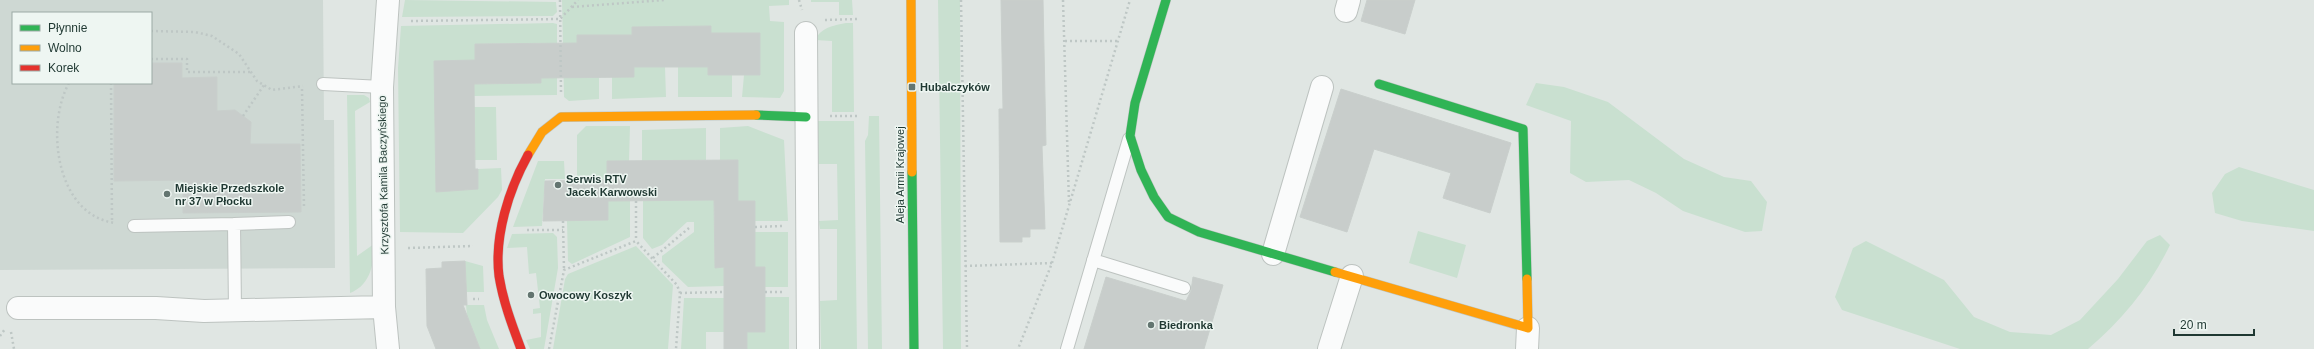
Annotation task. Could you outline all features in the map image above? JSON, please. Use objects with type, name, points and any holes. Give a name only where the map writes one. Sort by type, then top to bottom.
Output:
[{"type":"street","name":"Krzysztofa Kamila Baczyńskiego","points":[[388,0],[382,87],[384,307],[388,349]]},
{"type":"street","name":"Aleja Armii Krajowej","points":[[910,0],[914,349]]},
{"type":"street","points":[[1166,0],[1135,103],[1130,136],[1141,170],[1154,197],[1168,217],[1199,232],[1352,276],[1528,338],[1523,129],[1379,84]]},
{"type":"street","points":[[806,33],[808,349]]},
{"type":"street","points":[[1273,254],[1322,87]]},
{"type":"street","points":[[521,349],[500,282],[498,246],[500,231],[521,169],[542,133],[561,117],[778,115],[806,117]]},
{"type":"street","points":[[1329,349],[1352,276]]},
{"type":"street","points":[[18,308],[156,308],[204,311],[384,307]]},
{"type":"lane","points":[[323,84],[382,87]]},
{"type":"lane","points":[[1067,349],[1130,136]]},
{"type":"lane","points":[[134,226],[289,222]]},
{"type":"lane","points":[[234,224],[236,310]]},
{"type":"lane","points":[[1094,260],[1184,288]]},
{"type":"path","points":[[560,0],[561,117]]},
{"type":"path","points":[[386,22],[560,19],[578,0]]},
{"type":"path","points":[[571,7],[665,0]]},
{"type":"path","points":[[961,0],[967,349]]},
{"type":"path","points":[[1063,0],[1069,206]]},
{"type":"path","points":[[1018,349],[1052,263],[1130,0]]},
{"type":"path","points":[[152,31],[195,32],[212,36],[239,54],[257,81],[272,90],[323,84]]},
{"type":"path","points":[[1065,41],[1118,41]]},
{"type":"path","points":[[152,59],[187,59],[187,72],[252,72]]},
{"type":"path","points":[[68,84],[60,101],[58,113],[59,165],[62,175],[85,210],[99,220],[134,226]]},
{"type":"path","points":[[111,84],[112,222]]},
{"type":"path","points":[[243,116],[264,85]]},
{"type":"path","points":[[289,222],[304,222],[302,86]]},
{"type":"path","points":[[636,201],[636,241],[677,285],[680,293],[676,349]]},
{"type":"path","points":[[549,349],[564,270],[563,221]]},
{"type":"path","points":[[653,258],[689,228]]},
{"type":"path","points":[[527,230],[563,230]]},
{"type":"path","points":[[564,270],[636,241]]},
{"type":"path","points":[[384,248],[498,246]]},
{"type":"path","points":[[966,266],[1052,263]]},
{"type":"path","points":[[680,293],[724,292]]},
{"type":"path","points":[[10,330],[14,349]]},
{"type":"shaded area","name":"Miejskie Przedszkole nr 37 w Płocku","points":[[0,0],[323,0],[324,120],[334,120],[335,268],[0,270]]},
{"type":"green space","points":[[405,0],[556,2],[557,12],[553,16],[402,17]]},
{"type":"green space","points":[[562,0],[789,0],[789,5],[769,6],[770,21],[784,22],[784,91],[780,98],[742,97],[744,75],[760,75],[760,33],[711,33],[711,26],[632,27],[632,35],[577,35],[577,77],[599,77],[599,99],[569,101],[564,97]]},
{"type":"green space","points":[[811,0],[852,0],[853,15],[839,15],[839,2],[811,2]]},
{"type":"green space","points":[[938,0],[960,0],[961,349],[943,349]]},
{"type":"green space","points":[[853,23],[854,112],[832,112],[832,41],[815,40],[824,30],[832,26]]},
{"type":"green space","points":[[557,24],[557,95],[474,96],[474,84],[541,83],[541,43],[475,44],[476,63],[436,192],[478,189],[478,169],[501,168],[502,190],[498,197],[463,233],[400,232],[398,68],[401,26]]},
{"type":"green space","points":[[634,67],[665,67],[666,97],[612,99],[612,77],[634,77]]},
{"type":"green space","points":[[678,67],[708,67],[732,75],[732,97],[678,97]]},
{"type":"green space","points":[[1536,83],[1564,87],[1608,102],[1684,159],[1724,177],[1751,181],[1767,202],[1762,231],[1745,232],[1683,211],[1656,193],[1629,180],[1586,182],[1570,173],[1571,121],[1526,105]]},
{"type":"green space","points":[[347,95],[364,95],[369,98],[370,102],[355,111],[357,256],[374,244],[370,273],[363,285],[350,293]]},
{"type":"green space","points":[[474,107],[496,107],[497,160],[475,160]]},
{"type":"green space","points":[[869,116],[879,116],[882,349],[868,349],[865,141],[868,135]]},
{"type":"green space","points":[[817,121],[854,121],[857,349],[821,349],[820,301],[837,300],[837,229],[820,229],[819,221],[838,220],[837,164],[818,164]]},
{"type":"green space","points":[[586,126],[630,126],[629,161],[607,180],[577,180],[577,135]]},
{"type":"green space","points":[[748,126],[784,140],[788,221],[755,221],[754,201],[735,201],[738,160],[720,160],[720,128]]},
{"type":"green space","points":[[706,128],[706,160],[642,161],[642,130]]},
{"type":"green space","points":[[538,161],[564,161],[565,179],[545,179],[542,226],[513,227]]},
{"type":"green space","points":[[2239,167],[2314,190],[2314,231],[2242,221],[2215,213],[2212,193],[2225,174]]},
{"type":"green space","points":[[714,200],[715,268],[724,267],[724,286],[688,287],[662,262],[662,256],[694,232],[694,222],[687,222],[662,245],[652,249],[643,238],[643,201]]},
{"type":"green space","points":[[608,201],[630,201],[630,237],[572,264],[568,261],[567,221],[608,220]]},
{"type":"green space","points":[[1418,231],[1466,245],[1457,278],[1409,263]]},
{"type":"green space","points":[[755,232],[788,232],[788,287],[765,287],[765,267],[755,267]]},
{"type":"green space","points":[[553,233],[557,237],[558,268],[544,349],[530,349],[526,340],[541,337],[541,313],[533,314],[533,309],[540,308],[536,273],[529,274],[527,247],[507,248],[512,234]]},
{"type":"green space","points":[[2160,235],[2170,245],[2154,274],[2124,314],[2088,349],[1960,349],[1842,310],[1835,297],[1853,248],[1866,241],[1944,280],[1974,317],[2010,332],[2051,335],[2080,320],[2118,279],[2147,241]]},
{"type":"green space","points":[[636,246],[673,285],[668,349],[553,349],[565,279],[568,274]]},
{"type":"green space","points":[[465,261],[483,266],[484,292],[466,292]]},
{"type":"green space","points":[[765,297],[789,297],[789,349],[747,349],[747,332],[765,332]]},
{"type":"green space","points":[[684,298],[724,298],[724,332],[706,332],[706,349],[681,349]]},
{"type":"green space","points":[[466,305],[484,305],[487,320],[499,349],[480,349],[467,316]]},
{"type":"building","points":[[1001,0],[1043,0],[1046,145],[1042,146],[1045,229],[1030,229],[1030,237],[1022,237],[1022,242],[1000,242],[999,109],[1003,109]]},
{"type":"building","points":[[1367,0],[1415,0],[1405,34],[1361,21]]},
{"type":"building","points":[[711,26],[711,33],[760,33],[760,75],[708,75],[708,67],[634,67],[634,77],[541,78],[541,83],[474,84],[475,169],[478,169],[478,189],[436,192],[434,61],[475,60],[475,44],[577,43],[577,35],[632,35],[632,27]]},
{"type":"building","points":[[152,63],[182,63],[182,78],[217,77],[217,111],[235,110],[251,122],[250,144],[300,144],[301,212],[183,213],[183,180],[114,181],[114,84],[152,84]]},
{"type":"building","points":[[1341,89],[1511,143],[1490,213],[1443,198],[1451,173],[1374,149],[1347,232],[1300,217]]},
{"type":"building","points":[[738,160],[738,201],[755,201],[755,267],[765,267],[765,332],[747,332],[747,349],[724,349],[724,267],[715,268],[714,200],[608,201],[608,220],[543,221],[545,181],[607,180],[607,161]]},
{"type":"building","points":[[465,261],[467,305],[463,305],[480,349],[436,349],[427,326],[426,269],[442,268],[442,262]]},
{"type":"building","name":"Biedronka","points":[[1106,277],[1186,301],[1191,291],[1193,277],[1223,285],[1204,349],[1084,349]]},
{"type":"traffic: fast","points":[[1166,0],[1135,103],[1130,136],[1141,170],[1154,197],[1168,217],[1199,232],[1335,272]]},
{"type":"traffic: fast","points":[[1379,84],[1523,129],[1527,279]]},
{"type":"traffic: fast","points":[[756,115],[806,117]]},
{"type":"traffic: fast","points":[[912,172],[914,349]]},
{"type":"traffic: slow","points":[[911,0],[912,172]]},
{"type":"traffic: slow","points":[[528,155],[542,132],[561,117],[756,115]]},
{"type":"traffic: slow","points":[[1335,272],[1528,328],[1527,279]]},
{"type":"traffic: jam","points":[[521,349],[503,295],[498,261],[504,213],[521,168],[528,155]]},
{"type":"place","name":"Hubalczyków","points":[[912,87]]},
{"type":"place","name":"Serwis RTV Jacek Karwowski","points":[[558,185]]},
{"type":"place","name":"Miejskie Przedszkole nr 37 w Płocku","points":[[167,194]]},
{"type":"place","name":"Owocowy Koszyk","points":[[531,295]]},
{"type":"place","name":"Biedronka","points":[[1151,325]]}]
